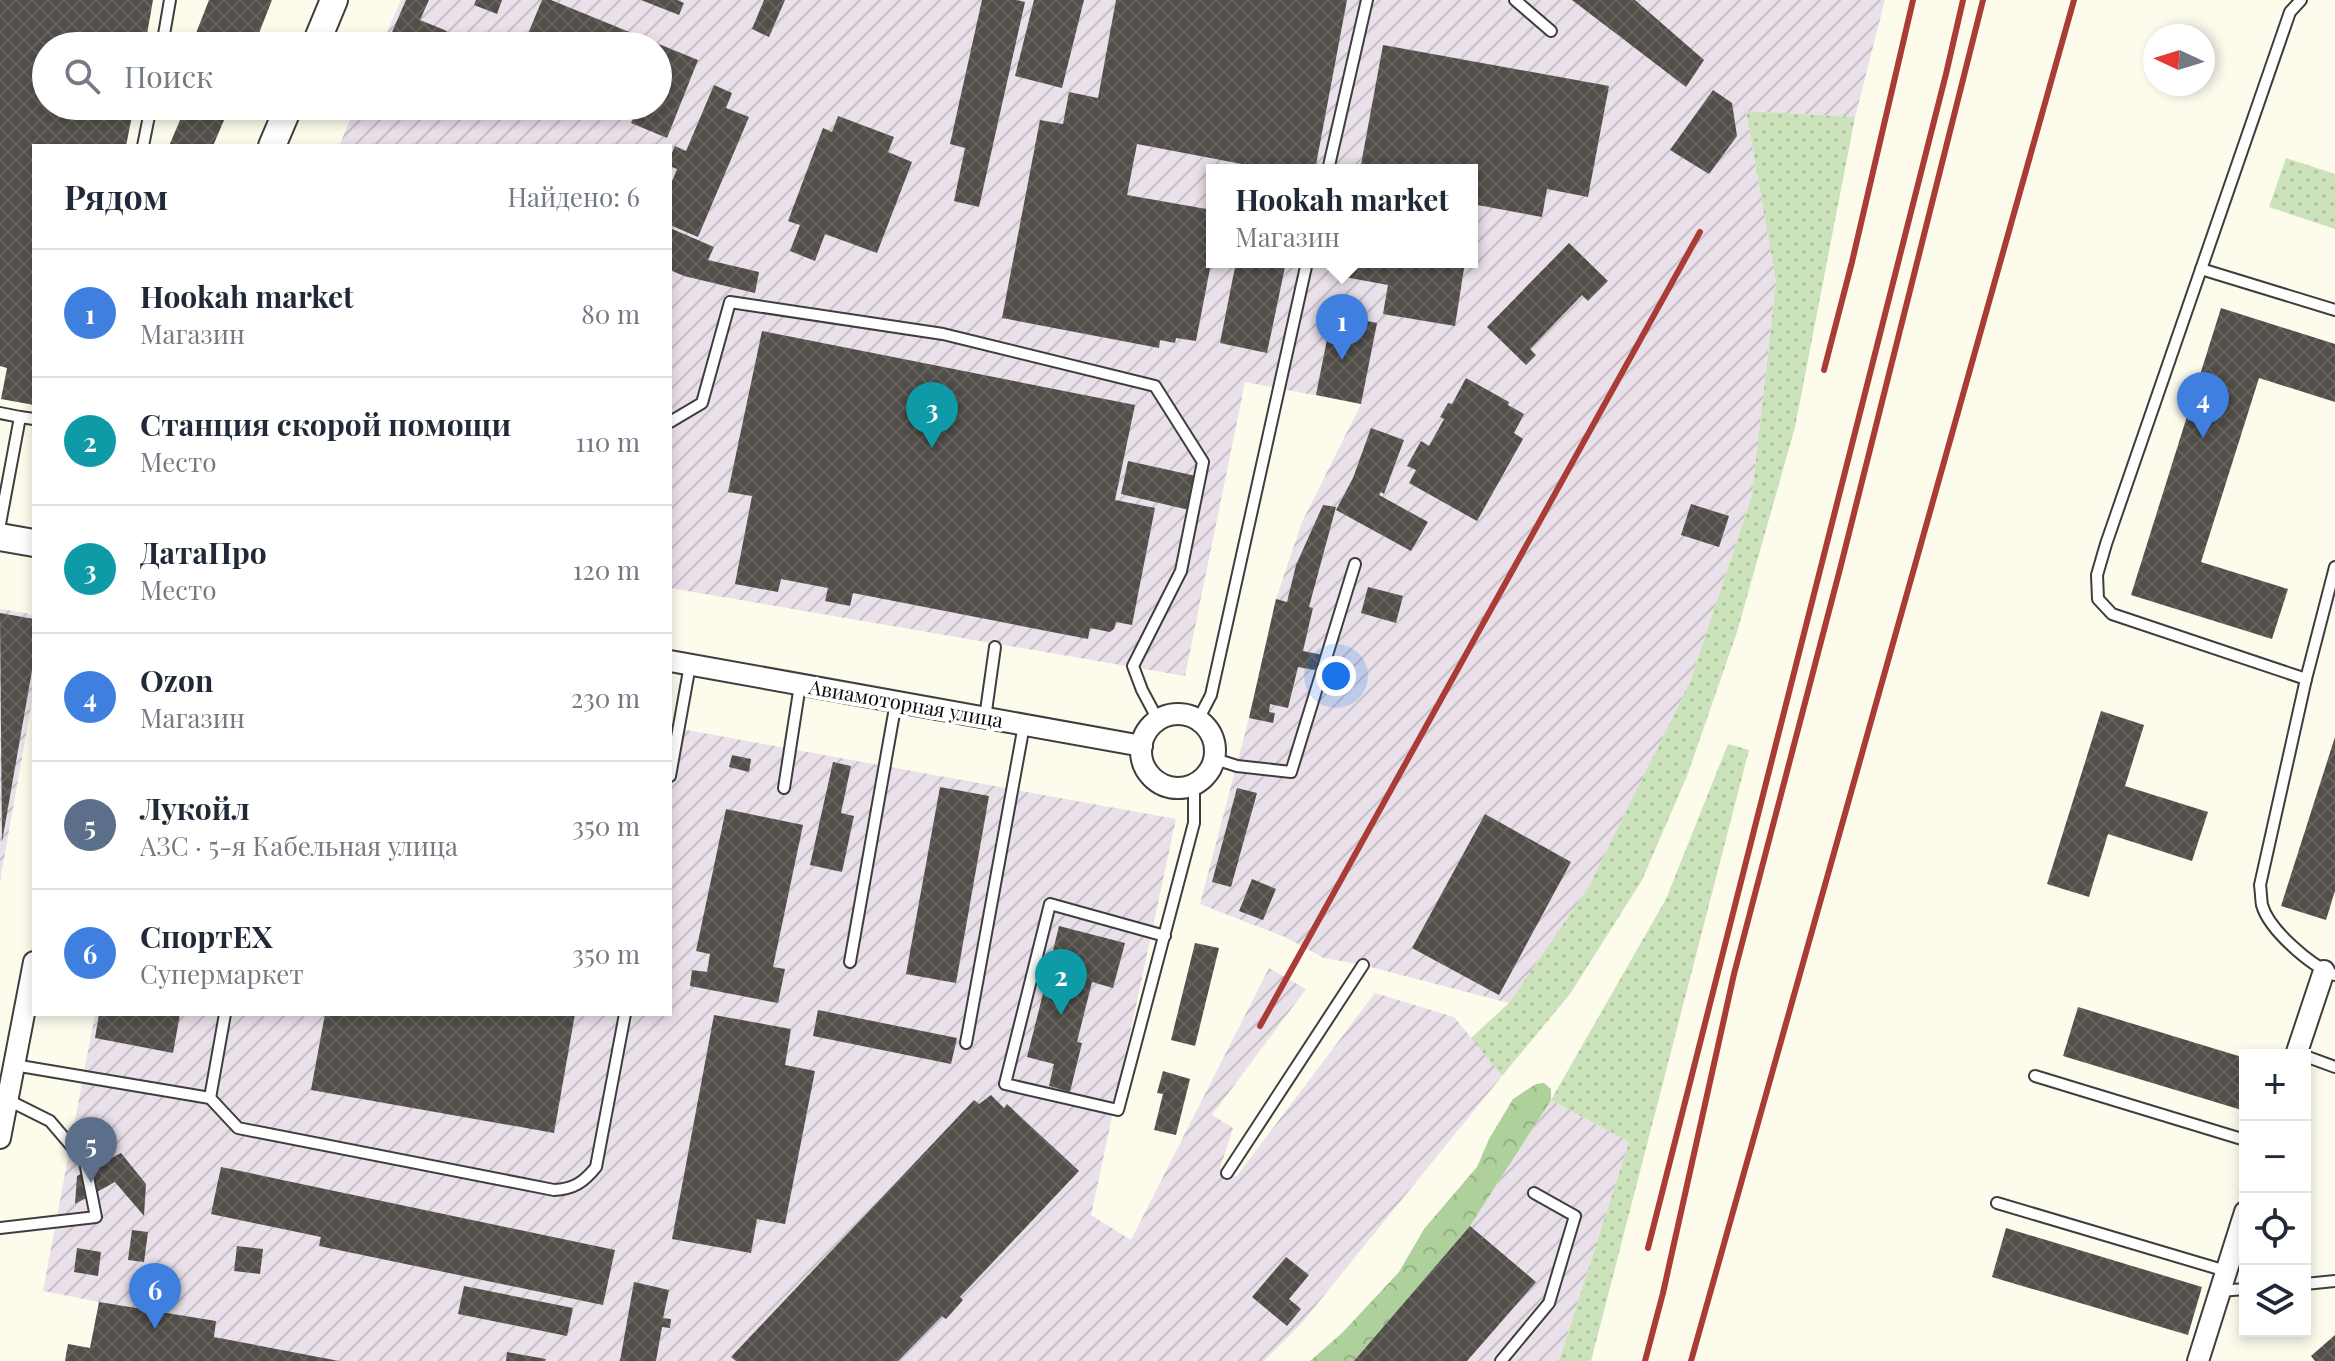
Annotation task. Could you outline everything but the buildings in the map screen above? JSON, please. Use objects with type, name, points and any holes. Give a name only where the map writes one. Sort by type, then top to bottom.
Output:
[{"type":"street","points":[[321,32],[334,0]]},
{"type":"street","points":[[273,144],[283,120]]},
{"type":"street","points":[[0,537],[32,543]]},
{"type":"street","name":"Авиамоторная улица","points":[[680,663],[1142,746]]},
{"type":"street","points":[[1178,714],[1198,720],[1211,733],[1216,750],[1207,775],[1194,785],[1183,788],[1172,788],[1152,778],[1142,757],[1142,746],[1150,727],[1158,720],[1178,714]]},
{"type":"street","points":[[0,1138],[32,972]]},
{"type":"street","points":[[2302,1049],[2330,973]]},
{"type":"street","points":[[2198,1361],[2239,1231]]},
{"type":"lane","points":[[164,32],[170,0]]},
{"type":"lane","points":[[1329,164],[1367,0]]},
{"type":"lane","points":[[1515,0],[1551,31]]},
{"type":"lane","points":[[2301,0],[2290,12],[2097,575],[2098,599],[2112,614],[2306,679]]},
{"type":"lane","points":[[143,144],[148,120]]},
{"type":"lane","points":[[1198,720],[1211,695],[1306,268]]},
{"type":"lane","points":[[2201,269],[2335,310]]},
{"type":"lane","points":[[672,421],[702,403],[730,302],[943,334],[1155,386],[1203,462],[1181,571],[1133,666],[1158,720]]},
{"type":"lane","points":[[0,413],[32,419]]},
{"type":"lane","points":[[0,524],[20,417]]},
{"type":"lane","points":[[1215,759],[1237,766],[1291,772],[1355,564]]},
{"type":"lane","points":[[2330,973],[2275,929],[2263,906],[2260,885],[2306,679],[2335,567]]},
{"type":"lane","points":[[985,718],[995,647]]},
{"type":"lane","points":[[672,753],[680,663]]},
{"type":"lane","points":[[784,788],[800,685]]},
{"type":"lane","points":[[850,962],[896,702]]},
{"type":"lane","points":[[966,1043],[1024,725]]},
{"type":"lane","points":[[1165,936],[1050,904],[1005,1084],[1118,1110],[1165,936],[1194,823],[1194,785]]},
{"type":"lane","points":[[1227,1173],[1363,965]]},
{"type":"lane","points":[[210,1098],[225,1016]]},
{"type":"lane","points":[[14,1065],[210,1098],[238,1128],[554,1190],[571,1189],[587,1179],[596,1167],[625,1016]]},
{"type":"lane","points":[[2311,1059],[2335,1067]]},
{"type":"lane","points":[[2035,1076],[2239,1138]]},
{"type":"lane","points":[[0,1228],[96,1217],[85,1162],[50,1121],[7,1099]]},
{"type":"lane","points":[[1501,1361],[1549,1303],[1575,1216],[1534,1193]]},
{"type":"lane","points":[[1997,1203],[2239,1287]]},
{"type":"lane","points":[[2311,1283],[2335,1281]]},
{"type":"shaded area","points":[[401,0],[1885,0],[1855,117],[1746,111],[1776,282],[1752,495],[1690,682],[1588,888],[1509,1003],[1363,965],[1324,958],[1285,937],[1200,904],[1249,718],[1276,599],[1302,522],[1361,404],[1245,382],[1185,676],[672,588],[672,144],[340,144],[350,120],[672,120],[672,32],[387,32]]},
{"type":"shaded area","points":[[0,609],[32,616],[32,701],[0,881]]},
{"type":"shaded area","points":[[672,727],[1176,819],[1091,1215],[1131,1240],[1269,968],[1306,989],[1212,1115],[1233,1128],[1220,1168],[1236,1177],[1375,993],[1454,1017],[1502,1076],[1300,1325],[1264,1361],[65,1361],[68,1344],[90,1348],[99,1302],[43,1291],[95,1016],[672,1016]]},
{"type":"shaded area","points":[[1551,1100],[1629,1142],[1559,1361],[1354,1361],[1470,1226]]},
{"type":"green space","points":[[1746,111],[1855,117],[1795,427],[1737,632],[1687,776],[1642,880],[1570,994],[1502,1076],[1471,1038],[1509,1003],[1588,888],[1690,682],[1752,495],[1776,282]]},
{"type":"green space","points":[[2286,158],[2335,174],[2335,229],[2269,207]]},
{"type":"green space","points":[[1728,744],[1749,750],[1591,1361],[1559,1361],[1629,1142],[1551,1100],[1666,899]]},
{"type":"green space","points":[[1544,1083],[1551,1089],[1551,1100],[1470,1226],[1354,1361],[1310,1361],[1342,1333],[1399,1272],[1424,1229],[1477,1167],[1489,1139],[1513,1099],[1536,1084]]},
{"type":"railway","points":[[1824,370],[1913,0]]},
{"type":"railway","points":[[1648,1248],[1963,0]]},
{"type":"railway","points":[[1645,1361],[1734,974],[1983,0]]},
{"type":"railway","points":[[1691,1361],[2074,0]]},
{"type":"railway","points":[[1260,1026],[1700,232]]},
{"type":"place","name":"Hookah market","points":[[1342,360]]},
{"type":"place","name":"Ozon","points":[[2203,438]]},
{"type":"place","name":"ДатаПро","points":[[932,448]]},
{"type":"place","name":"Станция скорой помощи","points":[[1061,1015]]},
{"type":"place","name":"Лукойл","points":[[91,1183]]},
{"type":"place","name":"СпортEX","points":[[155,1329]]}]
